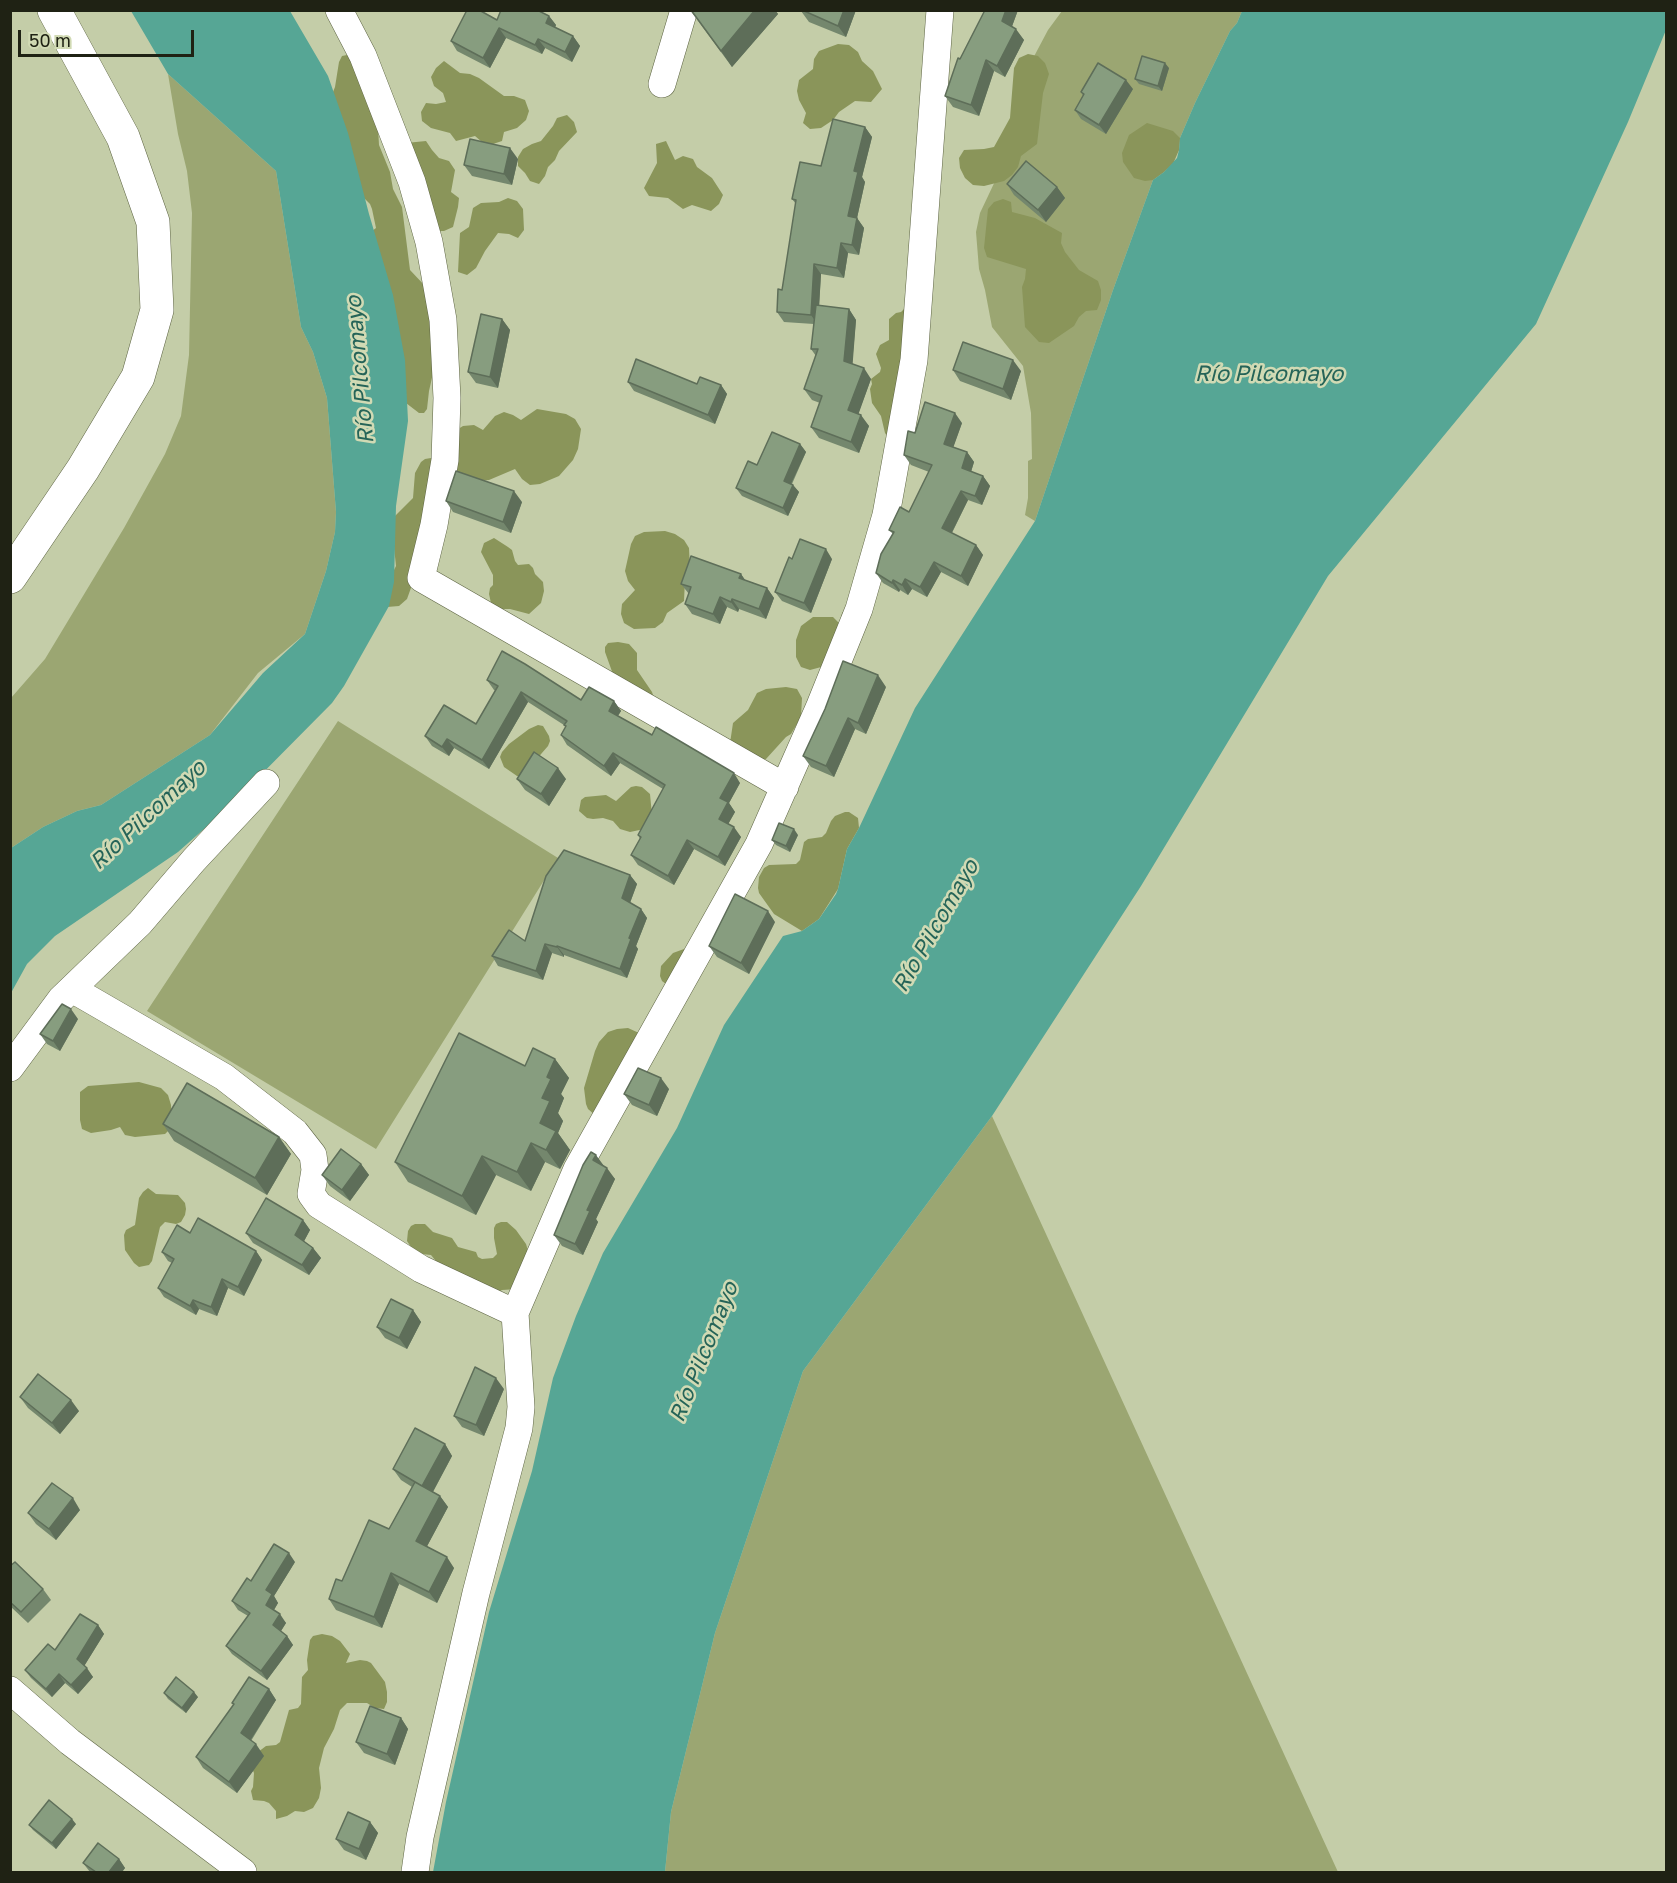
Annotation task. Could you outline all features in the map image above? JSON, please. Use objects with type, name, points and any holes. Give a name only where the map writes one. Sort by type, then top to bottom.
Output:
[{"type":"street","points":[[10,577],[84,468],[138,377],[157,310],[153,222],[123,137],[54,10]]},
{"type":"street","points":[[662,84],[684,10]]},
{"type":"street","points":[[346,14],[412,182],[429,242],[443,320],[447,398],[445,460],[434,525],[421,578],[785,787]]},
{"type":"street","points":[[415,1872],[420,1837],[476,1593],[519,1428],[515,1313],[577,1169],[759,844],[819,708],[859,609],[886,514],[914,360],[935,14]]},
{"type":"street","points":[[10,1068],[61,999],[140,923],[194,860],[266,783]]},
{"type":"street","points":[[72,990],[224,1077],[295,1131],[313,1155],[315,1170],[311,1194],[319,1205],[421,1269],[515,1313]]},
{"type":"street","points":[[10,1690],[70,1742],[243,1872]]},
{"type":"green space","points":[[1062,11],[1242,11],[1195,103],[1180,138],[1179,150],[1164,172],[1153,180],[1113,290],[1035,521],[1025,515],[1028,498],[1028,461],[1032,459],[1031,413],[1023,366],[992,327],[979,269],[976,232],[980,213],[1015,139],[1030,64],[1048,30]]},
{"type":"green space","points":[[838,44],[849,45],[858,52],[862,61],[873,71],[882,89],[871,102],[855,101],[821,128],[810,129],[803,123],[806,113],[797,91],[799,80],[813,69],[814,59],[819,51]]},
{"type":"green space","points":[[1028,54],[1038,56],[1045,63],[1049,74],[1043,93],[1037,144],[1021,156],[1018,167],[1004,181],[984,186],[973,185],[965,178],[960,168],[959,158],[964,150],[994,147],[1010,118],[1014,68],[1019,58]]},
{"type":"green space","points":[[342,56],[352,56],[378,128],[379,145],[390,172],[393,189],[402,207],[410,270],[426,287],[436,360],[427,409],[424,413],[419,413],[406,403],[368,234],[376,228],[372,209],[370,204],[348,182],[331,97],[339,62]]},
{"type":"green space","points":[[444,61],[460,73],[479,78],[504,96],[514,96],[525,100],[529,111],[526,120],[517,128],[504,132],[502,141],[493,144],[482,142],[475,136],[456,141],[450,133],[431,128],[422,121],[421,112],[426,103],[446,102],[443,93],[434,86],[431,77]]},
{"type":"green space","points":[[168,74],[276,171],[301,327],[313,352],[327,398],[336,512],[335,532],[326,571],[305,634],[258,673],[210,735],[101,805],[77,811],[43,827],[11,848],[11,698],[45,659],[124,528],[165,454],[181,416],[189,355],[192,213],[187,171]]},
{"type":"green space","points":[[567,115],[574,122],[577,132],[559,151],[539,184],[530,181],[518,166],[518,157],[523,149],[541,141],[557,118]]},
{"type":"green space","points":[[1147,123],[1173,131],[1180,138],[1179,150],[1173,164],[1153,180],[1145,181],[1134,178],[1123,162],[1122,153],[1129,135]]},
{"type":"green space","points":[[426,141],[439,158],[449,161],[455,170],[451,192],[459,198],[458,207],[453,227],[444,231],[433,231],[406,143]]},
{"type":"green space","points":[[666,141],[675,160],[683,156],[693,159],[697,167],[712,178],[723,195],[719,204],[711,211],[692,205],[683,209],[668,198],[649,196],[644,188],[657,163],[656,144]]},
{"type":"green space","points":[[508,198],[517,201],[523,209],[524,230],[518,238],[498,233],[476,268],[467,275],[458,272],[460,233],[469,227],[473,208],[481,203],[499,202]]},
{"type":"green space","points":[[1003,199],[1011,202],[1012,212],[1035,218],[1062,233],[1061,243],[1065,252],[1079,270],[1098,281],[1101,290],[1101,300],[1097,310],[1086,311],[1074,326],[1049,343],[1039,342],[1025,327],[1022,287],[1026,269],[987,257],[984,248],[988,209],[994,202]]},
{"type":"green space","points":[[916,263],[888,437],[881,416],[872,403],[871,379],[880,372],[881,368],[876,354],[880,345],[889,340],[889,319],[904,309]]},
{"type":"green space","points":[[537,409],[566,414],[575,419],[581,429],[578,449],[573,460],[559,476],[540,484],[530,485],[515,469],[489,480],[469,482],[461,477],[451,460],[455,431],[463,426],[474,425],[483,430],[495,416],[504,412],[521,420]]},
{"type":"green space","points":[[431,458],[442,460],[417,571],[407,599],[399,606],[387,607],[396,566],[392,528],[394,517],[413,498],[415,473],[421,462]]},
{"type":"green space","points":[[665,531],[684,540],[689,548],[690,569],[685,580],[684,601],[667,613],[663,622],[655,628],[634,629],[624,623],[621,614],[622,604],[635,590],[628,581],[625,571],[631,544],[635,536],[644,532]]},
{"type":"green space","points":[[494,538],[512,550],[518,565],[529,564],[543,582],[544,591],[541,603],[529,614],[510,609],[499,609],[491,603],[489,594],[493,585],[493,575],[481,552],[484,543]]},
{"type":"green space","points":[[846,610],[825,666],[810,670],[801,667],[796,657],[796,640],[801,626],[813,617],[833,617],[840,624],[842,613]]},
{"type":"green space","points":[[608,643],[629,644],[637,653],[637,670],[654,698],[614,677],[605,647]]},
{"type":"green space","points":[[786,687],[797,689],[802,698],[801,717],[791,734],[766,759],[745,760],[729,750],[733,723],[748,710],[757,693],[766,689]]},
{"type":"green space","points":[[338,721],[558,858],[376,1149],[147,1011]]},
{"type":"green space","points":[[538,725],[543,726],[549,736],[548,746],[522,776],[517,776],[504,767],[500,757],[502,752],[529,729]]},
{"type":"green space","points":[[631,787],[642,787],[650,794],[652,815],[649,828],[630,832],[620,829],[613,821],[603,818],[587,818],[579,811],[581,800],[585,797],[606,795],[616,801]]},
{"type":"green space","points":[[845,812],[858,818],[859,828],[847,849],[838,889],[819,919],[802,931],[774,914],[759,893],[759,877],[764,868],[769,865],[796,864],[800,860],[804,842],[808,839],[822,837],[835,816]]},
{"type":"green space","points":[[688,950],[666,984],[660,976],[661,966],[673,953]]},
{"type":"green space","points":[[628,1028],[639,1033],[595,1115],[588,1109],[584,1088],[595,1051],[608,1032]]},
{"type":"green space","points":[[139,1082],[161,1088],[168,1095],[172,1127],[165,1134],[135,1137],[125,1135],[120,1127],[91,1133],[82,1129],[80,1092],[88,1086]]},
{"type":"green space","points":[[992,1116],[1338,1872],[665,1872],[671,1812],[715,1633],[803,1371]]},
{"type":"green space","points":[[148,1188],[156,1194],[178,1195],[185,1203],[186,1209],[181,1222],[176,1224],[165,1222],[160,1227],[152,1261],[149,1265],[139,1267],[125,1250],[124,1235],[126,1230],[135,1225],[139,1198]]},
{"type":"green space","points":[[501,1222],[507,1222],[516,1230],[526,1244],[529,1254],[518,1289],[502,1290],[497,1293],[440,1266],[431,1255],[413,1250],[407,1241],[411,1226],[425,1224],[433,1232],[452,1238],[458,1247],[476,1252],[482,1259],[493,1258],[497,1254],[494,1228]]},
{"type":"green space","points":[[322,1634],[340,1641],[350,1654],[346,1663],[360,1660],[371,1663],[385,1682],[387,1702],[384,1709],[375,1708],[367,1703],[347,1703],[340,1710],[334,1729],[324,1748],[319,1768],[321,1788],[319,1798],[313,1808],[304,1812],[295,1811],[276,1819],[276,1811],[269,1803],[253,1800],[251,1791],[254,1773],[250,1764],[254,1755],[266,1746],[280,1742],[289,1710],[298,1708],[301,1704],[302,1677],[308,1670],[310,1640],[313,1636]]},
{"type":"water","name":"Río Pilcomayo","points":[[1666,10],[1666,30],[1628,122],[1536,324],[1328,576],[1141,886],[992,1116],[803,1371],[715,1633],[671,1812],[665,1872],[433,1872],[446,1802],[489,1612],[532,1471],[553,1378],[603,1253],[677,1128],[724,1025],[783,936],[802,931],[819,919],[836,894],[847,849],[915,708],[1035,521],[1113,290],[1153,180],[1177,158],[1180,138],[1195,103],[1242,11]]},
{"type":"water","points":[[131,11],[290,11],[328,76],[348,133],[393,295],[405,360],[408,421],[396,506],[394,582],[389,606],[332,703],[230,806],[178,852],[55,936],[27,964],[11,993],[11,848],[43,827],[77,811],[101,805],[210,735],[263,673],[305,634],[326,571],[335,532],[336,512],[327,398],[313,352],[301,327],[276,171],[168,74]]},
{"type":"building","points":[[467,10],[479,10],[497,20],[501,10],[537,10],[549,16],[546,23],[573,36],[565,52],[538,39],[535,45],[499,28],[483,58],[451,41]]},
{"type":"building","points":[[691,10],[755,10],[721,51]]},
{"type":"building","points":[[802,10],[844,10],[838,26]]},
{"type":"building","points":[[985,10],[1006,10],[1002,21],[1016,29],[997,66],[986,60],[971,105],[945,96],[958,58],[960,59]]},
{"type":"building","points":[[1142,56],[1165,63],[1158,86],[1135,79]]},
{"type":"building","points":[[1098,63],[1126,80],[1099,125],[1075,110],[1084,94],[1081,92]]},
{"type":"building","points":[[833,119],[865,127],[854,171],[858,172],[848,216],[857,218],[852,245],[841,243],[837,268],[814,264],[811,315],[777,312],[778,289],[782,290],[796,200],[792,199],[800,162],[821,166]]},
{"type":"building","points":[[470,139],[510,148],[504,174],[464,165]]},
{"type":"building","points":[[1026,161],[1057,187],[1038,210],[1007,184]]},
{"type":"building","points":[[816,305],[849,309],[844,361],[864,368],[848,410],[861,415],[851,442],[811,427],[822,396],[804,389],[818,349],[811,349]]},
{"type":"building","points":[[481,314],[502,319],[490,377],[468,372]]},
{"type":"building","points":[[963,342],[1013,360],[1003,389],[953,370]]},
{"type":"building","points":[[636,359],[697,384],[700,377],[721,385],[708,415],[628,382]]},
{"type":"building","points":[[925,402],[955,413],[944,444],[967,452],[962,468],[983,476],[975,496],[961,491],[942,528],[976,545],[961,576],[934,562],[920,587],[905,579],[902,585],[893,580],[892,583],[876,573],[881,554],[894,532],[889,530],[900,507],[909,512],[932,465],[904,455],[908,431],[915,433]]},
{"type":"building","points":[[772,432],[800,444],[784,481],[793,485],[783,508],[736,488],[748,461],[757,465]]},
{"type":"building","points":[[456,471],[514,491],[503,522],[446,501]]},
{"type":"building","points":[[800,539],[826,549],[804,603],[775,592],[789,557],[792,559]]},
{"type":"building","points":[[691,556],[741,574],[739,578],[767,588],[759,609],[720,597],[713,614],[685,604],[691,587],[681,584]]},
{"type":"building","points":[[502,651],[581,700],[589,687],[614,701],[609,711],[652,735],[656,727],[734,773],[720,798],[728,802],[719,819],[734,827],[718,857],[687,840],[668,876],[631,855],[641,837],[638,835],[665,785],[613,753],[604,766],[561,735],[567,721],[521,692],[482,760],[447,739],[442,747],[425,736],[444,705],[476,724],[498,686],[487,680]]},
{"type":"building","points":[[843,661],[878,675],[858,723],[848,718],[826,766],[803,756],[825,709]]},
{"type":"building","points":[[534,752],[558,768],[541,794],[517,779]]},
{"type":"building","points":[[779,823],[794,829],[786,846],[772,840]]},
{"type":"building","points":[[564,850],[630,875],[622,898],[641,909],[620,969],[557,946],[545,944],[536,971],[492,956],[509,930],[525,941],[546,876]]},
{"type":"building","points":[[735,894],[768,911],[741,963],[709,946]]},
{"type":"building","points":[[62,1004],[71,1009],[53,1041],[40,1034]]},
{"type":"building","points":[[459,1033],[525,1066],[533,1048],[555,1059],[547,1077],[551,1079],[542,1098],[550,1101],[540,1123],[556,1131],[546,1150],[531,1143],[517,1172],[482,1156],[462,1196],[395,1162]]},
{"type":"building","points":[[638,1068],[661,1078],[649,1105],[624,1094]]},
{"type":"building","points":[[187,1083],[279,1137],[255,1178],[163,1124]]},
{"type":"building","points":[[341,1149],[361,1164],[342,1190],[322,1175]]},
{"type":"building","points":[[591,1152],[596,1155],[593,1160],[607,1168],[587,1210],[590,1211],[575,1244],[554,1235],[583,1165]]},
{"type":"building","points":[[266,1198],[303,1220],[295,1235],[313,1248],[302,1265],[246,1233]]},
{"type":"building","points":[[198,1218],[256,1251],[238,1287],[222,1279],[211,1307],[193,1300],[190,1306],[158,1288],[174,1259],[162,1252],[177,1225],[190,1233]]},
{"type":"building","points":[[391,1299],[413,1310],[399,1338],[377,1327]]},
{"type":"building","points":[[475,1367],[496,1378],[476,1425],[454,1416]]},
{"type":"building","points":[[38,1374],[71,1400],[52,1423],[20,1397]]},
{"type":"building","points":[[415,1428],[445,1444],[422,1486],[393,1469]]},
{"type":"building","points":[[415,1482],[440,1496],[416,1541],[447,1557],[429,1592],[391,1573],[374,1617],[329,1599],[336,1579],[342,1581],[369,1520],[389,1529]]},
{"type":"building","points":[[52,1483],[73,1498],[49,1529],[28,1513]]},
{"type":"building","points":[[274,1544],[289,1553],[266,1590],[272,1594],[266,1605],[280,1614],[273,1625],[287,1636],[261,1671],[226,1646],[250,1613],[232,1601],[247,1578],[251,1581]]},
{"type":"building","points":[[15,1562],[43,1589],[21,1612],[10,1602],[10,1566]]},
{"type":"building","points":[[80,1614],[98,1625],[77,1659],[87,1668],[71,1685],[59,1674],[46,1689],[25,1670],[48,1644],[55,1650]]},
{"type":"building","points":[[176,1677],[194,1692],[182,1708],[164,1693]]},
{"type":"building","points":[[249,1677],[269,1689],[241,1733],[256,1744],[229,1782],[196,1757],[234,1704],[232,1703]]},
{"type":"building","points":[[370,1706],[401,1718],[387,1754],[356,1742]]},
{"type":"building","points":[[49,1800],[72,1819],[52,1843],[29,1825]]},
{"type":"building","points":[[348,1812],[370,1822],[359,1849],[336,1839]]},
{"type":"building","points":[[98,1843],[119,1859],[109,1872],[96,1872],[83,1863]]}]
